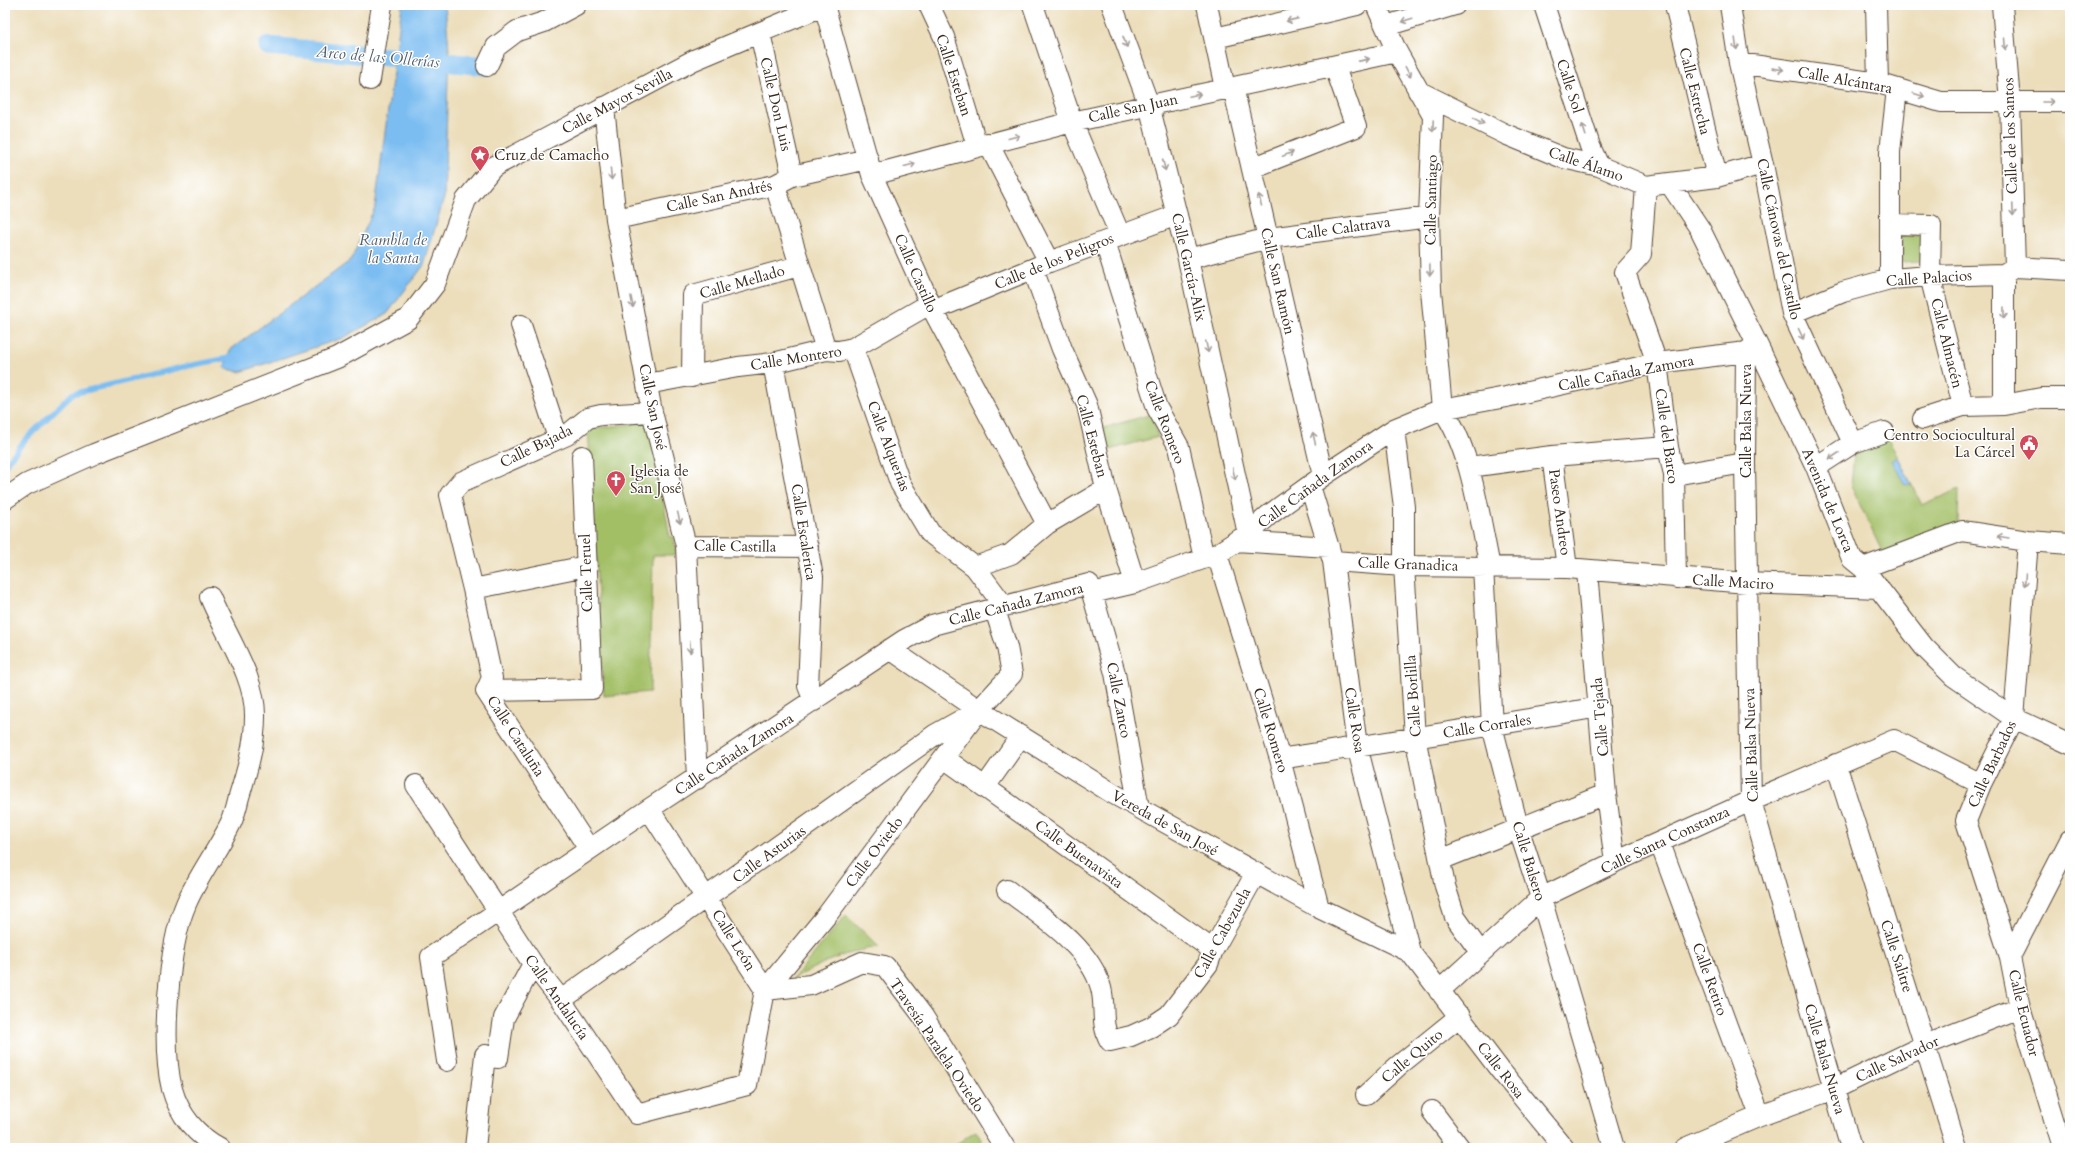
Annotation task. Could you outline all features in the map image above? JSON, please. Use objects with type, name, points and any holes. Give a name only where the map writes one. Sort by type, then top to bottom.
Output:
[{"type":"street","points":[[370,80],[382,5]]},
{"type":"street","points":[[487,66],[496,47],[517,31],[544,22],[576,5]]},
{"type":"street","name":"Calle Mayor Sevilla","points":[[5,499],[27,484],[94,454],[337,358],[408,319],[435,284],[466,200],[493,167],[694,60],[760,33],[784,13],[824,5]]},
{"type":"street","name":"Calle Castillo","points":[[824,5],[870,167],[933,310],[1047,524]]},
{"type":"street","name":"Calle Esteban","points":[[929,5],[944,37],[982,145],[1041,265],[1062,349],[1086,406],[1106,488],[1135,583]]},
{"type":"street","name":"Calle Romero","points":[[1033,5],[1112,238],[1157,408],[1179,447],[1210,556],[1280,759],[1319,908]]},
{"type":"street","name":"Calle García-Alix","points":[[1112,5],[1149,105],[1188,259],[1242,537]]},
{"type":"street","name":"Calle San Ramón","points":[[1207,5],[1252,168],[1269,238],[1316,481]]},
{"type":"street","points":[[1215,38],[1358,5]]},
{"type":"street","name":"Calle Santiago","points":[[1376,5],[1397,52],[1433,116],[1429,217],[1430,290],[1442,409]]},
{"type":"street","points":[[1386,26],[1455,5]]},
{"type":"street","name":"Calle Sol","points":[[1544,5],[1590,146],[1600,166]]},
{"type":"street","name":"Calle Estrecha","points":[[1675,5],[1717,178]]},
{"type":"street","name":"Calle Cánovas del Castillo","points":[[1730,5],[1739,63],[1763,164],[1792,313],[1853,444]]},
{"type":"street","points":[[1876,5],[1878,83]]},
{"type":"street","name":"Calle de los Santos","points":[[2002,5],[2010,102],[2009,271],[2004,405]]},
{"type":"street","name":"Calle Don Luis","points":[[760,33],[799,266],[826,350]]},
{"type":"street","name":"Calle San Juan","points":[[870,167],[982,145],[1072,122],[1229,88],[1336,67],[1397,52]]},
{"type":"street","name":"Calle Alcántara","points":[[1739,63],[1878,83],[1941,102],[2070,102]]},
{"type":"street","points":[[1252,168],[1356,127],[1336,67]]},
{"type":"street","points":[[1890,279],[1890,152],[1897,89]]},
{"type":"street","name":"Calle Álamo","points":[[1418,91],[1505,134],[1564,158],[1600,166],[1646,186],[1717,178],[1763,164]]},
{"type":"street","name":"Calle San José","points":[[604,107],[616,219],[652,412],[686,546],[696,779]]},
{"type":"street","name":"Calle San Andrés","points":[[616,219],[784,181],[870,167]]},
{"type":"street","name":"Avenida de Lorca","points":[[1670,184],[1700,229],[1752,348],[1816,467],[1852,558],[1863,568],[1879,588],[1892,608],[1924,647],[1953,676],[2014,718],[2070,744]]},
{"type":"street","name":"Calle del Barco","points":[[1646,186],[1642,254],[1625,272],[1657,363],[1668,447],[1674,475],[1676,578]]},
{"type":"street","name":"Calle de los Peligros","points":[[933,310],[1041,265],[1177,215]]},
{"type":"street","name":"Calle Calatrava","points":[[1188,259],[1269,238],[1429,217]]},
{"type":"street","name":"Calle Almacén","points":[[1890,224],[1931,225],[1930,276],[1963,406]]},
{"type":"street","name":"Calle Mellado","points":[[692,377],[693,294],[799,266]]},
{"type":"street","name":"Calle Palacios","points":[[1792,313],[1843,292],[1890,279],[2009,271],[2070,270]]},
{"type":"street","name":"Calle Montero","points":[[647,384],[692,377],[738,367],[773,363],[826,350],[839,351],[853,348],[926,306],[933,310]]},
{"type":"street","points":[[521,324],[558,438]]},
{"type":"street","name":"Calle Alquerías","points":[[853,348],[900,483],[930,533],[975,567],[999,608],[1012,674],[979,710]]},
{"type":"street","name":"Calle Cañada Zamora","points":[[447,1060],[431,957],[649,809],[814,701],[890,649],[932,625],[1089,584],[1092,593],[1135,583],[1210,556],[1242,537],[1269,515],[1316,481],[1394,429],[1442,409],[1506,397],[1657,363],[1752,348]]},
{"type":"street","name":"Calle Balsa Nueva","points":[[1752,348],[1745,463],[1751,801],[1851,1148]]},
{"type":"street","name":"Calle Escalerica","points":[[773,363],[813,577],[808,686],[814,701]]},
{"type":"street","points":[[1923,419],[1963,406],[2004,405],[2041,398],[2070,398]]},
{"type":"street","name":"Calle Balsero","points":[[1442,409],[1449,418],[1469,467],[1487,567],[1492,726],[1519,830],[1541,898],[1614,1148]]},
{"type":"street","name":"Calle Bajada","points":[[450,495],[461,482],[567,435],[588,418],[652,412]]},
{"type":"street","name":"Calle Borlilla","points":[[1394,429],[1404,507],[1404,566],[1415,736],[1445,886],[1455,917],[1480,952]]},
{"type":"street","points":[[1816,467],[1853,444],[1884,432]]},
{"type":"street","name":"Paseo Andreo","points":[[1469,467],[1552,456],[1668,447]]},
{"type":"street","name":"Calle Teruel","points":[[486,691],[592,689],[582,456]]},
{"type":"street","name":"Paseo Andreo","points":[[1552,456],[1577,569]]},
{"type":"street","points":[[1674,475],[1745,463]]},
{"type":"street","name":"Calle Rosa","points":[[1316,481],[1331,554],[1357,746],[1410,952]]},
{"type":"street","points":[[975,567],[1011,554],[1047,524],[1106,488]]},
{"type":"street","name":"Calle Cataluña","points":[[450,495],[473,589],[492,678],[486,691],[590,849]]},
{"type":"street","points":[[1863,568],[1962,531],[2028,541],[2070,544]]},
{"type":"street","name":"Calle Granadica","points":[[1242,537],[1404,566],[1577,569]]},
{"type":"street","name":"Calle Barbados","points":[[2010,957],[1966,821],[1981,784],[2014,718],[2028,541]]},
{"type":"street","name":"Calle Castilla","points":[[686,546],[808,547]]},
{"type":"street","points":[[473,589],[586,566]]},
{"type":"street","name":"Calle Maciro","points":[[1577,569],[1747,583],[1879,588]]},
{"type":"street","name":"Calle Tejada","points":[[1577,569],[1600,707],[1606,794],[1615,862]]},
{"type":"street","name":"Calle Zanco","points":[[1092,593],[1115,673],[1140,808]]},
{"type":"street","points":[[210,597],[252,688],[255,717],[250,760],[232,821],[186,905],[174,951],[167,1028],[168,1057],[173,1090],[185,1119],[204,1140],[220,1148]]},
{"type":"street","name":"Vereda de San José","points":[[890,649],[979,710],[1140,808],[1319,908],[1410,952],[1439,991]]},
{"type":"street","name":"Calle Corrales","points":[[1280,759],[1415,736],[1492,726],[1600,707]]},
{"type":"street","name":"Calle Oviedo","points":[[765,990],[826,915],[979,710]]},
{"type":"street","name":"Calle Asturias","points":[[561,1000],[708,898],[936,734],[979,710]]},
{"type":"street","points":[[985,787],[1020,736]]},
{"type":"street","name":"Calle Santa Constanza","points":[[1439,991],[1541,898],[1615,862],[1751,801],[1894,740],[1981,784]]},
{"type":"street","name":"Calle Buenavista","points":[[944,758],[1213,950]]},
{"type":"street","name":"Calle Salitre","points":[[1836,764],[1957,1148]]},
{"type":"street","name":"Calle Andalucía","points":[[416,785],[533,964],[561,1000],[637,1114],[747,1085],[765,990]]},
{"type":"street","points":[[1440,860],[1519,830],[1606,794]]},
{"type":"street","name":"Calle León","points":[[649,809],[708,898],[765,990]]},
{"type":"street","name":"Calle Ecuador","points":[[2063,1148],[2020,1008],[2010,957],[2070,840]]},
{"type":"street","name":"Calle Retiro","points":[[1660,843],[1760,1116]]},
{"type":"street","name":"Calle Cabezuela","points":[[1007,890],[1072,941],[1095,974],[1102,995],[1104,1032],[1110,1041],[1131,1036],[1151,1027],[1170,1015],[1208,964],[1213,950],[1256,873]]},
{"type":"street","name":"Travesía Paralela Oviedo","points":[[765,990],[811,985],[862,962],[885,966],[923,1016],[1005,1148]]},
{"type":"street","points":[[475,1148],[486,1055],[498,1058],[504,1018],[533,964]]},
{"type":"street","name":"Calle Rosa","points":[[1439,991],[1564,1148]]},
{"type":"street","name":"Calle Salvador","points":[[1685,1148],[1760,1116],[1834,1088],[1925,1045],[2020,1008]]},
{"type":"street","name":"Calle Quito","points":[[1366,1095],[1398,1066],[1460,1016]]},
{"type":"street","points":[[1432,1111],[1460,1148]]},
{"type":"green space","points":[[1925,235],[1925,261],[1902,262],[1901,236]]},
{"type":"green space","points":[[1152,414],[1158,437],[1105,451],[1100,429]]},
{"type":"green space","points":[[649,422],[670,537],[674,537],[676,555],[653,555],[650,692],[604,696],[588,429]]},
{"type":"green space","points":[[1887,436],[1922,505],[1959,489],[1958,525],[1884,556],[1851,486],[1854,454]]},
{"type":"green space","points":[[846,915],[879,947],[856,951],[834,959],[813,968],[792,980]]},
{"type":"green space","points":[[976,1131],[986,1148],[951,1148],[972,1133]]},
{"type":"water","name":"Rambla de la Santa","points":[[402,5],[445,5],[449,49],[444,198],[424,265],[387,314],[343,338],[240,372],[224,368],[230,350],[351,260],[375,207]]},
{"type":"water","points":[[1898,457],[1911,484],[1905,485],[1892,461]]},
{"type":"waterway","name":"Arco de las Ollerías","points":[[268,46],[487,66]]},
{"type":"waterway","name":"Rambla de la Santa","points":[[5,465],[25,440],[72,394],[183,367],[234,357]]},
{"type":"place","name":"Cruz de Camacho","points":[[480,172]]},
{"type":"place","name":"Centro Sociocultural La Cárcel","points":[[2029,461]]},
{"type":"place","name":"Iglesia de San José","points":[[616,497]]}]
